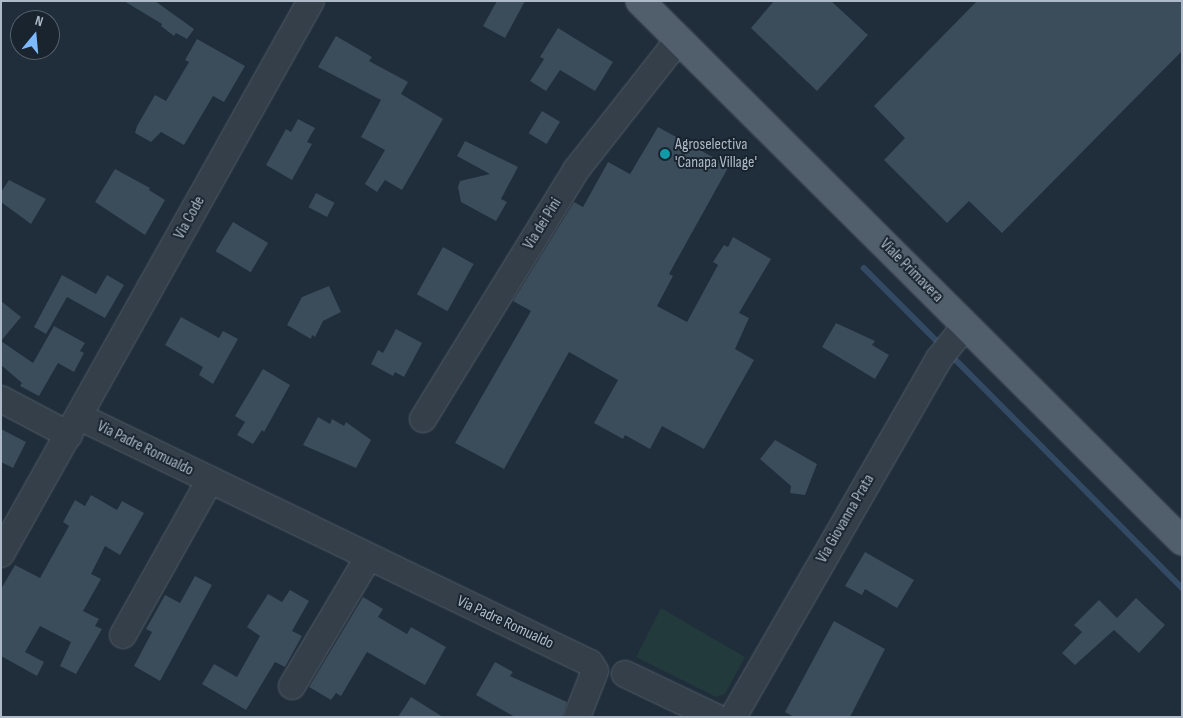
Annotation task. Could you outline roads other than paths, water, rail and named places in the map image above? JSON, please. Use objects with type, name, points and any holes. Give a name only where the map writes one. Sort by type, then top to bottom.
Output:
[{"type":"main road","name":"Viale Primavera","points":[[640,1],[962,331],[1182,541]]},
{"type":"street","name":"Via Code","points":[[1,554],[311,1]]},
{"type":"street","name":"Via dei Pini","points":[[423,419],[576,170],[679,39]]},
{"type":"street","name":"Via Giovanna Prata","points":[[733,717],[938,360],[962,331]]},
{"type":"street","points":[[1,399],[74,426]]},
{"type":"street","name":"Via Padre Romualdo","points":[[74,426],[210,480],[368,558],[590,663],[596,671],[577,717]]},
{"type":"street","name":"Via Padre Romualdo","points":[[123,635],[210,480]]},
{"type":"street","points":[[292,686],[368,558]]},
{"type":"street","points":[[625,674],[715,717]]},
{"type":"waterway","points":[[864,268],[942,346]]},
{"type":"waterway","points":[[950,354],[1182,588]]},
{"type":"place","name":"Agroselectiva 'Canapa Village'","points":[[665,154]]}]
